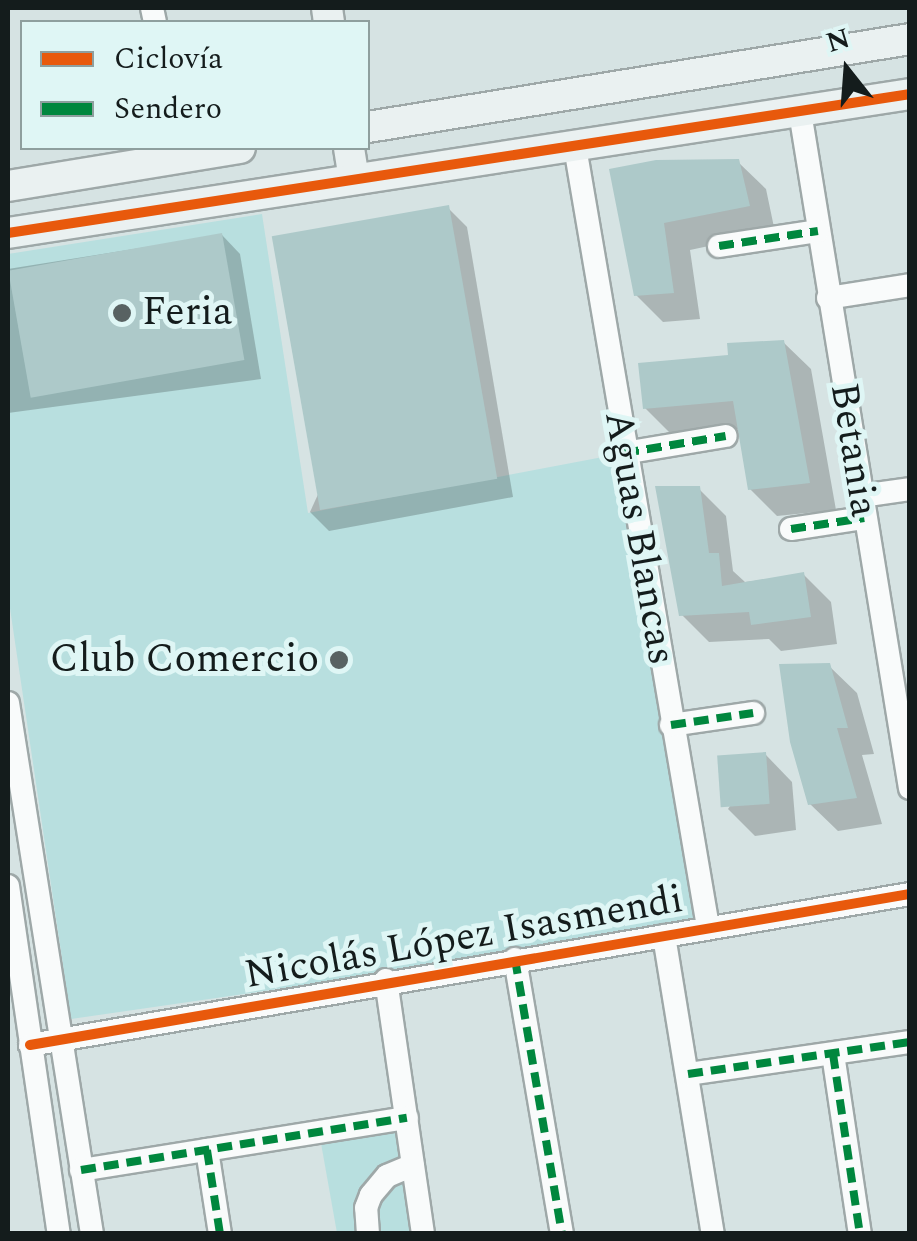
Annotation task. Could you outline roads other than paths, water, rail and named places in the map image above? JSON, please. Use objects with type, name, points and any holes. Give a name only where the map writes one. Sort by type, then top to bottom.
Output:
[{"type":"street","points":[[370,126],[910,39]]},
{"type":"street","points":[[8,234],[910,94]]},
{"type":"street","name":"Betania","points":[[800,112],[862,507],[902,688],[910,788]]},
{"type":"street","name":"Aguas Blancas","points":[[575,147],[624,454],[708,927]]},
{"type":"street","points":[[8,180],[214,150]]},
{"type":"street","points":[[348,150],[354,179]]},
{"type":"street","points":[[720,246],[818,230]]},
{"type":"street","points":[[828,298],[910,285]]},
{"type":"street","points":[[624,454],[726,436]]},
{"type":"street","points":[[791,529],[910,489]]},
{"type":"street","points":[[8,703],[58,1039],[92,1234]]},
{"type":"street","points":[[672,725],[753,714]]},
{"type":"street","points":[[8,886],[59,1234]]},
{"type":"street","name":"Nicolás López Isasmendi","points":[[30,1044],[386,980],[910,894]]},
{"type":"street","points":[[664,936],[712,1234]]},
{"type":"street","points":[[516,960],[562,1234]]},
{"type":"street","points":[[386,980],[424,1234]]},
{"type":"street","points":[[688,1074],[910,1042]]},
{"type":"street","points":[[833,1054],[860,1234]]},
{"type":"street","points":[[81,1170],[407,1118]]},
{"type":"street","points":[[207,1150],[220,1234]]},
{"type":"street","points":[[368,1234],[366,1208],[370,1195],[387,1176],[414,1164]]},
{"type":"place","name":"Feria","points":[[122,313]]},
{"type":"place","name":"Club Comercio","points":[[339,660]]}]
